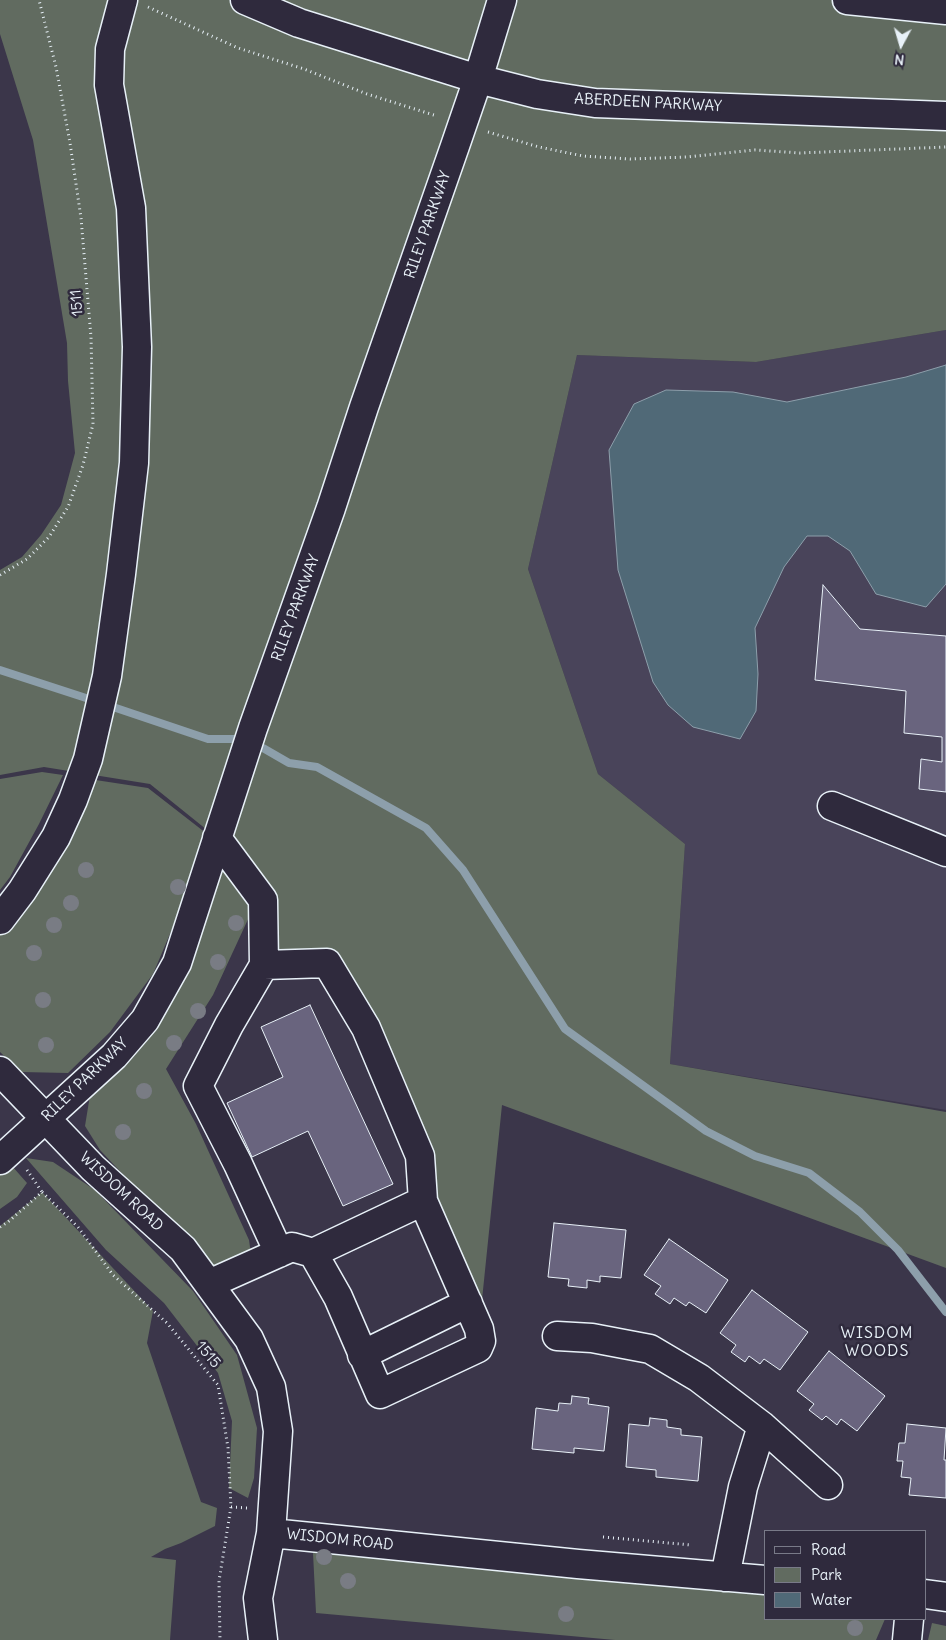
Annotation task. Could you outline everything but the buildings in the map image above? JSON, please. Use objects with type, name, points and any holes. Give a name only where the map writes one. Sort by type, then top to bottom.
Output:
[{"type":"street","points":[[0,920],[22,891],[56,836],[73,800],[88,759],[107,676],[121,574],[134,464],[137,346],[131,208],[109,85],[110,49],[123,0]]},
{"type":"street","name":"ABERDEEN PARKWAY","points":[[245,0],[299,23],[478,79],[537,94],[595,103],[946,116]]},
{"type":"street","name":"RILEY PARKWAY","points":[[0,1160],[114,1056],[144,1020],[177,963],[253,728],[331,508],[364,407],[478,79],[502,0]]},
{"type":"street","points":[[847,0],[946,10]]},
{"type":"street","points":[[832,806],[946,852]]},
{"type":"street","points":[[217,838],[263,900],[264,965],[229,1025],[198,1086],[238,1164],[280,1253]]},
{"type":"street","points":[[264,965],[327,963],[366,1028],[420,1156],[423,1201],[479,1329],[481,1341],[478,1348],[380,1394],[338,1297],[314,1253]]},
{"type":"street","name":"WISDOM ROAD","points":[[0,1071],[93,1168],[183,1249],[249,1339],[271,1387],[278,1431],[271,1533],[764,1580]]},
{"type":"street","points":[[209,1284],[292,1247],[314,1253],[423,1201]]},
{"type":"street","points":[[362,1355],[468,1304]]},
{"type":"street","points":[[557,1336],[592,1338],[650,1349],[699,1378],[762,1426],[828,1485]]},
{"type":"street","points":[[725,1577],[744,1487],[762,1426]]},
{"type":"street","points":[[263,1640],[258,1598],[271,1533]]},
{"type":"street","points":[[926,1594],[946,1597]]},
{"type":"street","points":[[907,1640],[909,1620]]},
{"type":"path","name":"1511","points":[[0,575],[27,559],[49,537],[68,507],[83,465],[93,424],[91,336],[81,218],[56,67],[39,0]]},
{"type":"path","name":"1515","points":[[0,1226],[8,1222],[42,1192],[78,1227],[113,1275],[166,1323],[218,1385],[228,1448],[231,1507],[219,1582],[220,1640]]},
{"type":"shaded area","points":[[946,330],[946,1110],[670,1064],[685,844],[598,774],[528,569],[577,355],[756,362]]},
{"type":"green space","points":[[0,0],[870,0],[946,10],[946,330],[756,362],[577,355],[528,569],[598,774],[685,844],[670,1064],[946,1112],[946,1268],[502,1105],[479,1329],[337,979],[264,965],[263,900],[217,838],[150,784],[44,767],[0,775],[0,570],[22,557],[41,535],[61,505],[75,453],[68,381],[67,343],[33,140],[0,34]]},
{"type":"green space","points":[[42,772],[63,775],[10,877],[0,890],[0,779]]},
{"type":"green space","points":[[89,779],[148,788],[211,837],[153,974],[110,1032],[68,1073],[21,1072],[0,1052],[0,928]]},
{"type":"green space","points":[[221,854],[256,902],[213,995],[166,1069],[196,1124],[249,1240],[251,1254],[232,1269],[208,1265],[100,1150],[85,1126],[91,1089],[168,1003]]},
{"type":"green space","points":[[26,1158],[53,1162],[95,1190],[193,1291],[237,1355],[257,1428],[254,1478],[248,1498],[229,1488],[232,1421],[218,1373],[164,1303],[106,1250]]},
{"type":"green space","points":[[12,1166],[27,1183],[17,1197],[0,1209],[0,1169]]},
{"type":"green space","points":[[42,1192],[153,1311],[147,1343],[201,1502],[217,1508],[215,1526],[151,1557],[176,1560],[170,1640],[0,1640],[0,1226]]},
{"type":"green space","points":[[313,1553],[764,1593],[764,1620],[885,1620],[876,1640],[615,1640],[316,1613]]},
{"type":"green space","points":[[932,1623],[946,1626],[946,1640],[928,1640]]},
{"type":"water","points":[[946,365],[946,584],[926,607],[876,594],[850,551],[828,536],[807,536],[784,567],[755,628],[758,674],[756,711],[740,739],[693,727],[668,705],[653,682],[618,570],[609,450],[634,404],[666,390],[733,392],[787,402],[906,377]]},
{"type":"waterway","points":[[0,670],[86,698]]},
{"type":"waterway","points":[[116,708],[208,739],[243,739]]},
{"type":"waterway","points":[[263,748],[289,763],[317,767],[426,828],[463,870],[565,1029],[706,1131],[755,1156],[809,1173],[860,1212],[898,1250],[946,1312]]},
{"type":"district","name":"WISDOM WOODS","points":[[877,1342]]}]
